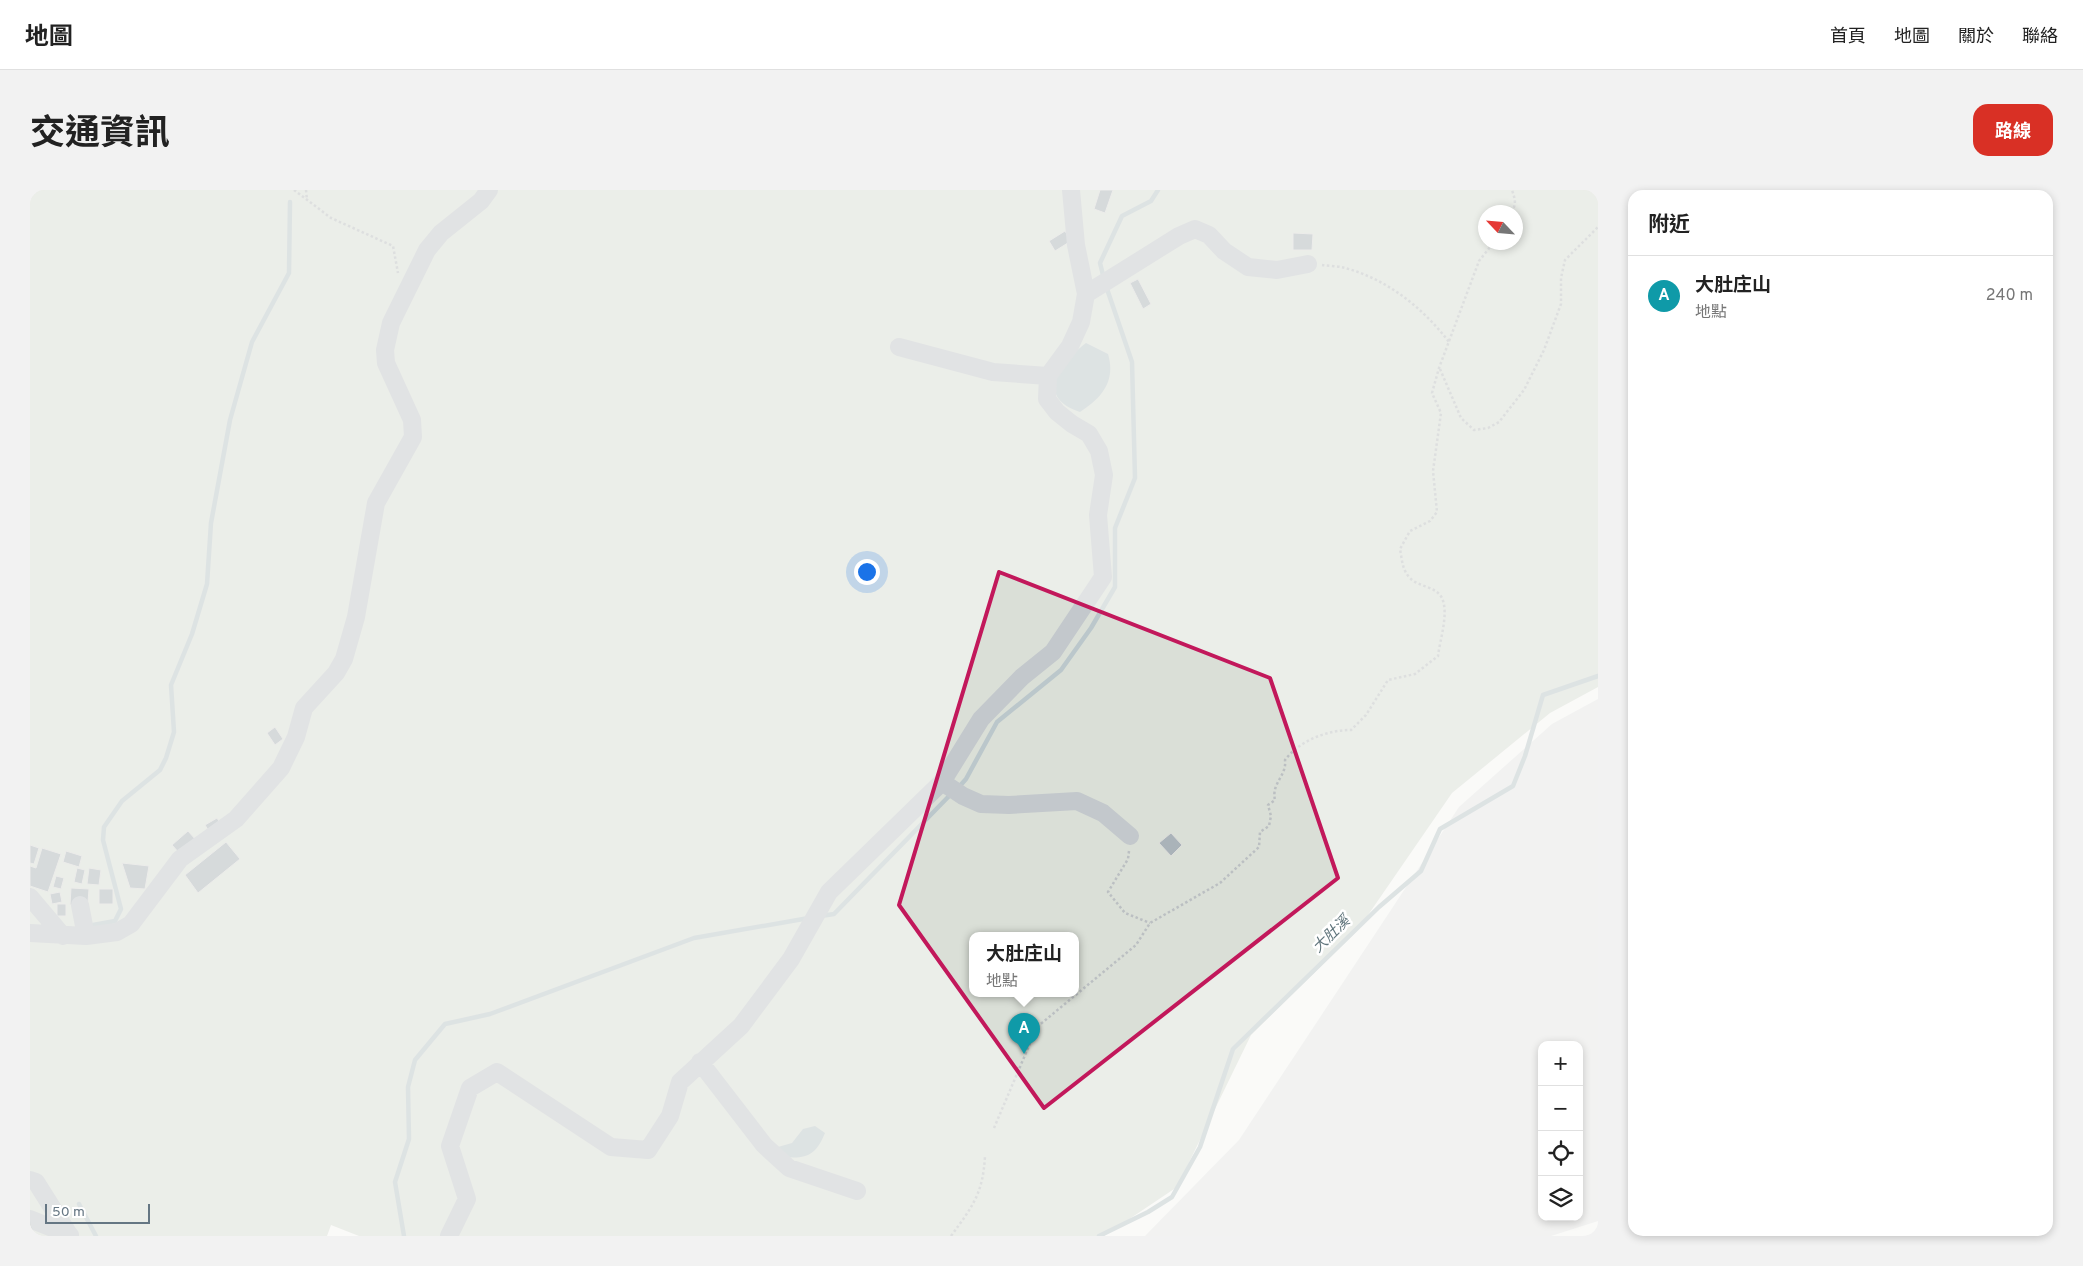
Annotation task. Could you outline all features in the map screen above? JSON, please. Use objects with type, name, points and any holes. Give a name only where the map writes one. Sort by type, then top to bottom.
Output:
[{"type":"street","points":[[30,933],[86,936],[117,932],[131,924],[180,859],[236,818],[281,768],[296,737],[304,708],[336,673],[344,659],[356,617],[376,502],[413,437],[412,420],[386,363],[385,350],[391,323],[427,250],[441,234],[481,201],[488,190]]},
{"type":"street","points":[[449,1236],[467,1199],[450,1146],[470,1088],[497,1072],[611,1147],[648,1150],[670,1116],[680,1082],[741,1026],[791,959],[829,892],[942,782],[981,719],[1022,677],[1053,652],[1102,577],[1098,514],[1104,475],[1099,451],[1089,434],[1057,412],[1047,399],[1048,376],[1070,346],[1081,322],[1091,290],[1076,245],[1071,190]]},
{"type":"street","points":[[1091,290],[1179,236],[1194,229],[1208,235],[1224,251],[1248,267],[1277,270],[1308,264]]},
{"type":"street","points":[[899,346],[992,372],[1048,376]]},
{"type":"street","points":[[942,782],[963,796],[981,804],[1009,805],[1077,801],[1103,813],[1130,836]]},
{"type":"street","points":[[30,897],[62,936]]},
{"type":"street","points":[[80,906],[86,936]]},
{"type":"street","points":[[700,1062],[764,1145],[789,1168],[857,1191]]},
{"type":"street","points":[[30,1180],[36,1182],[70,1236]]},
{"type":"street","points":[[30,1219],[70,1236]]},
{"type":"path","points":[[294,190],[331,218],[393,246],[399,276]]},
{"type":"path","points":[[306,190],[307,200]]},
{"type":"path","points":[[1512,190],[1514,205]]},
{"type":"path","points":[[1439,368],[1461,418],[1474,430],[1488,428],[1499,422],[1524,390],[1544,350],[1561,304],[1560,278],[1565,260],[1598,227]]},
{"type":"path","points":[[1079,992],[1136,945],[1150,923],[1220,883],[1259,847],[1260,832],[1269,826],[1271,816],[1268,805],[1275,800],[1273,792],[1286,767],[1285,760],[1291,752],[1319,736],[1337,730],[1351,730],[1366,715],[1388,680],[1415,674],[1438,656],[1444,610],[1442,598],[1433,590],[1410,578],[1403,568],[1400,549],[1410,532],[1430,521],[1437,512],[1434,471],[1441,414],[1432,393],[1439,368],[1479,261],[1488,250]]},
{"type":"path","points":[[1308,264],[1345,268],[1377,281],[1406,298],[1433,321],[1449,342]]},
{"type":"path","points":[[1130,836],[1128,859],[1108,892],[1125,913],[1150,923]]},
{"type":"path","points":[[994,1128],[1037,1027],[1073,997]]},
{"type":"path","points":[[951,1236],[981,1191],[985,1156]]},
{"type":"highlighted area","points":[[999,572],[1270,678],[1338,878],[1044,1108],[899,905]]},
{"type":"shaded area","points":[[30,190],[1598,190],[1598,687],[1550,713],[1452,793],[1357,931],[1251,1035],[1177,1187],[1104,1236],[359,1236],[331,1225],[327,1236],[30,1236]]},
{"type":"shaded area","points":[[1086,343],[1108,354],[1110,372],[1101,395],[1080,412],[1066,406],[1058,398],[1055,389],[1056,379],[1061,370],[1076,351]]},
{"type":"shaded area","points":[[1598,699],[1598,1221],[1551,1236],[1145,1236],[1239,1140],[1459,807],[1552,724]]},
{"type":"shaded area","points":[[815,1126],[825,1133],[814,1151],[805,1156],[785,1157],[778,1147],[792,1143],[803,1129]]},
{"type":"building","points":[[1100,190],[1113,190],[1105,213],[1094,209]]},
{"type":"building","points":[[1065,231],[1071,241],[1055,251],[1049,241]]},
{"type":"building","points":[[1293,233],[1313,234],[1312,250],[1293,250]]},
{"type":"building","points":[[1138,279],[1151,304],[1143,309],[1130,283]]},
{"type":"building","points":[[275,727],[283,739],[275,745],[267,733]]},
{"type":"building","points":[[217,818],[222,826],[210,833],[205,825]]},
{"type":"building","points":[[188,831],[196,840],[180,854],[172,845]]},
{"type":"building","points":[[1171,833],[1182,845],[1171,856],[1159,843]]},
{"type":"building","points":[[226,842],[240,859],[198,893],[185,875]]},
{"type":"building","points":[[30,845],[39,848],[34,864],[30,863]]},
{"type":"building","points":[[42,848],[61,854],[48,892],[30,886],[30,866],[36,868]]},
{"type":"building","points":[[66,851],[82,856],[79,867],[63,862]]},
{"type":"building","points":[[122,863],[149,866],[145,889],[130,888]]},
{"type":"building","points":[[77,868],[85,870],[82,884],[74,882]]},
{"type":"building","points":[[89,868],[101,870],[99,885],[87,884]]},
{"type":"building","points":[[56,876],[64,878],[61,889],[53,887]]},
{"type":"building","points":[[71,888],[89,889],[88,902],[75,901],[74,905],[70,905]]},
{"type":"building","points":[[99,889],[113,889],[113,904],[99,904]]},
{"type":"building","points":[[60,892],[62,902],[52,904],[50,894]]},
{"type":"building","points":[[57,904],[66,904],[66,916],[57,916]]},
{"type":"waterway","points":[[1104,279],[1100,263],[1122,216],[1151,201],[1158,190]]},
{"type":"waterway","points":[[93,925],[115,921],[121,909],[103,840],[104,827],[122,801],[160,770],[174,732],[171,685],[192,634],[207,584],[211,523],[230,420],[252,342],[289,273],[290,202]]},
{"type":"waterway","points":[[958,788],[966,779],[997,722],[1061,670],[1091,628],[1115,587],[1115,528],[1135,478],[1132,362],[1106,286]]},
{"type":"waterway","name":"大肚溪","points":[[1099,1236],[1148,1212],[1172,1197],[1200,1147],[1233,1049],[1379,907],[1421,871],[1440,829],[1513,786],[1525,756],[1543,695],[1598,676]]},
{"type":"waterway","points":[[821,916],[834,914],[952,793]]},
{"type":"waterway","points":[[404,1236],[395,1182],[409,1139],[408,1087],[415,1060],[445,1024],[490,1014],[694,938],[809,918]]},
{"type":"waterway","points":[[79,1204],[96,1236]]},
{"type":"place","name":"大肚庄山","points":[[1024,1054]]}]
